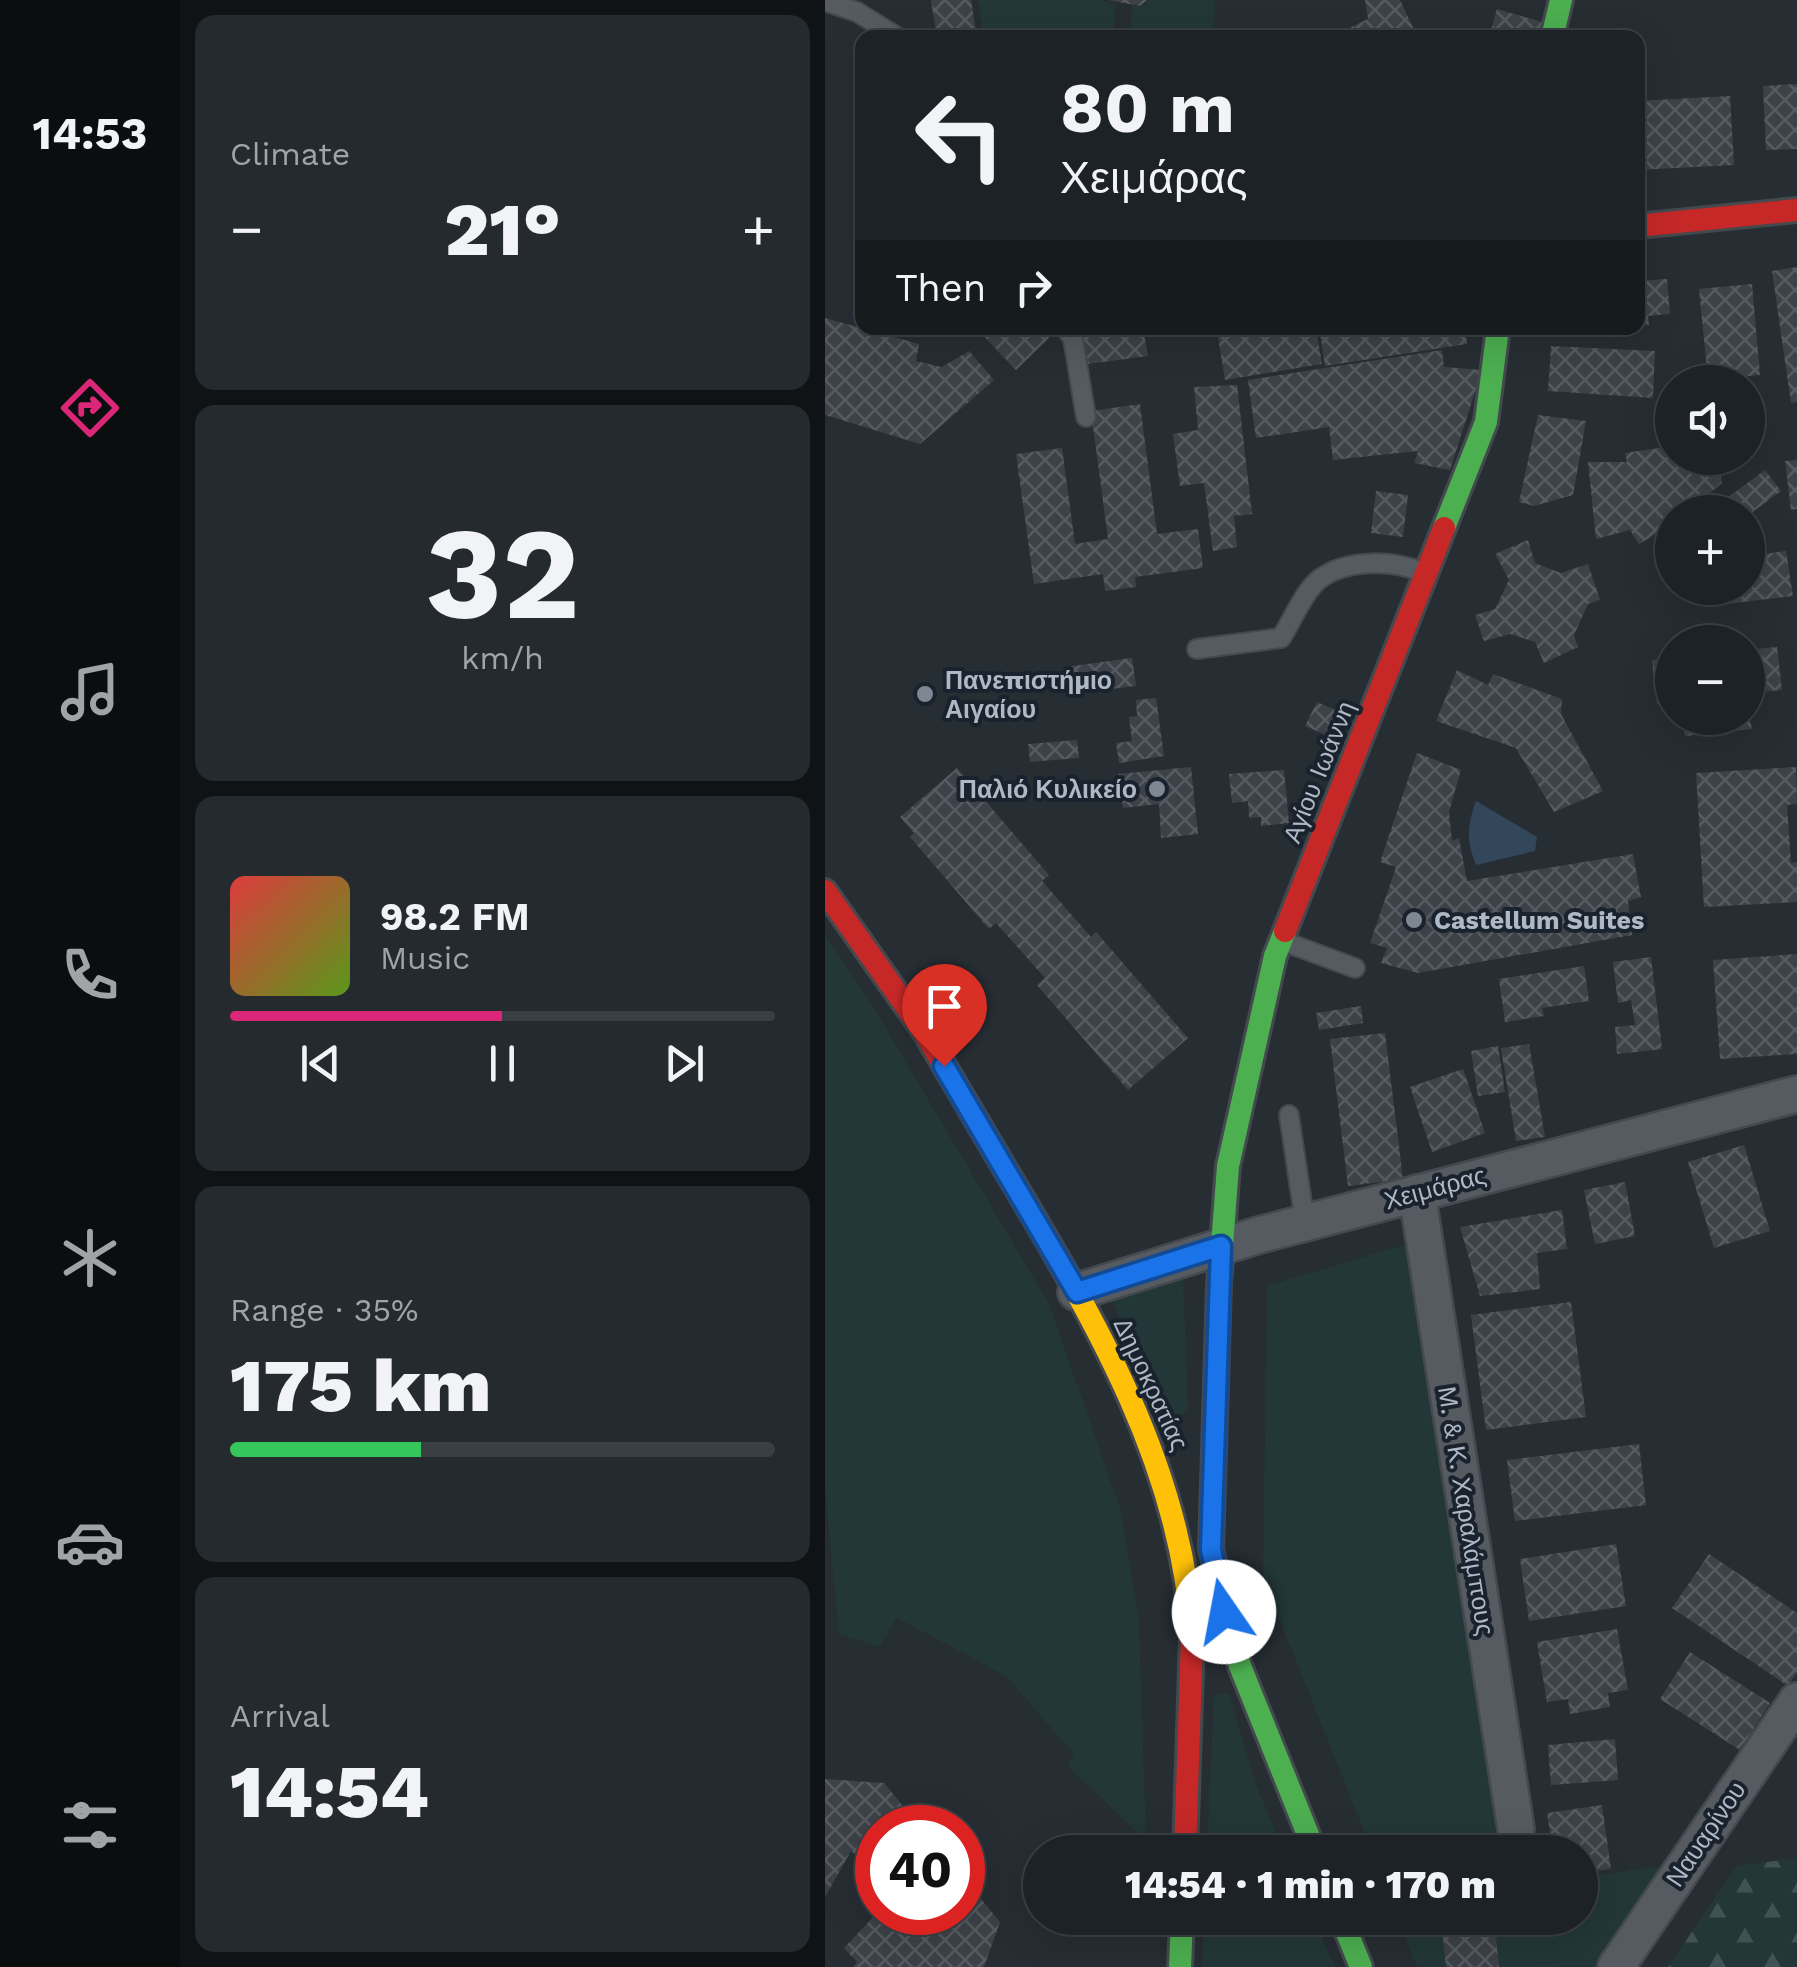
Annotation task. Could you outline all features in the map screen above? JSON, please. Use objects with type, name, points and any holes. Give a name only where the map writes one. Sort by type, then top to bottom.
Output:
[{"type":"street","points":[[1554,30],[1561,0]]},
{"type":"street","points":[[1645,225],[1797,210]]},
{"type":"street","name":"Αγίου Ιωάννη","points":[[1308,1835],[1239,1664],[1217,1590],[1211,1549],[1221,1246],[1228,1166],[1281,940],[1486,422],[1497,335]]},
{"type":"street","name":"Δημοκρατίας","points":[[825,891],[925,1033],[1077,1292],[1158,1461],[1185,1560],[1193,1654],[1186,1835]]},
{"type":"street","name":"Χειμάρας","points":[[1077,1292],[1305,1222],[1797,1094]]},
{"type":"street","name":"Μ. & Κ. Χαραλάμπους","points":[[1417,1194],[1516,1828]]},
{"type":"street","name":"Ναυαρίνου","points":[[1616,1967],[1797,1701]]},
{"type":"street","points":[[1180,1967],[1181,1935]]},
{"type":"street","points":[[1348,1935],[1361,1967]]},
{"type":"lane","points":[[825,2],[857,12],[886,30]]},
{"type":"lane","points":[[1070,335],[1086,416]]},
{"type":"lane","points":[[1197,649],[1281,638],[1320,578],[1352,566],[1385,563],[1427,574]]},
{"type":"lane","points":[[1281,940],[1355,968]]},
{"type":"lane","points":[[1289,1115],[1305,1222]]},
{"type":"green space","points":[[978,0],[1096,0],[1115,4],[1114,30],[982,30]]},
{"type":"green space","points":[[1149,0],[1215,0],[1213,30],[1130,30],[1132,5],[1141,7]]},
{"type":"green space","points":[[825,934],[871,1003],[1049,1304],[1121,1511],[1139,1622],[1146,1835],[1140,1835],[1068,1766],[1074,1754],[1006,1676],[897,1618],[879,1647],[839,1634],[825,1488]]},
{"type":"green space","points":[[1414,1242],[1503,1835],[1365,1835],[1263,1577],[1267,1286]]},
{"type":"green space","points":[[1183,1277],[1188,1408],[1178,1419],[1169,1420],[1155,1404],[1112,1300]]},
{"type":"green space","points":[[1229,1693],[1255,1783],[1278,1835],[1208,1835],[1214,1695]]},
{"type":"green space","points":[[1797,1858],[1797,1967],[1668,1967],[1737,1866]]},
{"type":"green space","points":[[1687,1863],[1603,1967],[1417,1967],[1404,1935],[1598,1935],[1598,1875]]},
{"type":"green space","points":[[1203,1935],[1321,1935],[1335,1967],[1202,1967]]},
{"type":"water","points":[[1476,801],[1537,837],[1535,851],[1476,865],[1469,833]]},
{"type":"building","points":[[931,0],[971,0],[976,30],[936,30]]},
{"type":"building","points":[[1108,0],[1147,0],[1140,6]]},
{"type":"building","points":[[1365,0],[1400,0],[1414,30],[1352,30],[1351,27],[1368,19]]},
{"type":"building","points":[[1497,9],[1542,22],[1540,30],[1491,30]]},
{"type":"building","points":[[1797,84],[1797,149],[1766,150],[1763,86]]},
{"type":"building","points":[[1730,96],[1734,165],[1645,170],[1645,101]]},
{"type":"building","points":[[1797,267],[1797,402],[1791,403],[1772,271]]},
{"type":"building","points":[[1667,279],[1670,314],[1648,316],[1649,325],[1645,325],[1645,280]]},
{"type":"building","points":[[1752,284],[1759,365],[1707,365],[1699,289]]},
{"type":"building","points":[[825,318],[855,326],[855,335],[886,335],[919,344],[916,361],[942,367],[969,351],[994,380],[920,444],[825,415]]},
{"type":"building","points":[[983,335],[1050,337],[1016,370]]},
{"type":"building","points":[[1082,335],[1144,335],[1148,356],[1088,364]]},
{"type":"building","points":[[1317,335],[1322,364],[1225,380],[1218,337]]},
{"type":"building","points":[[1320,335],[1466,335],[1467,344],[1325,366]]},
{"type":"building","points":[[1551,346],[1655,351],[1653,398],[1548,391]]},
{"type":"building","points":[[1442,350],[1444,367],[1482,370],[1450,470],[1414,463],[1418,451],[1333,460],[1329,427],[1256,438],[1248,380]]},
{"type":"building","points":[[1237,385],[1252,514],[1234,516],[1237,547],[1213,551],[1204,483],[1180,486],[1173,434],[1198,430],[1194,387]]},
{"type":"building","points":[[1140,404],[1157,534],[1198,529],[1203,568],[1135,577],[1136,587],[1105,591],[1103,574],[1034,584],[1016,454],[1062,448],[1075,544],[1108,539],[1091,411]]},
{"type":"building","points":[[1538,415],[1586,421],[1573,495],[1534,506],[1519,502]]},
{"type":"building","points":[[1655,449],[1655,475],[1721,475],[1722,483],[1708,495],[1655,495],[1655,535],[1639,544],[1630,530],[1596,539],[1588,462],[1627,462],[1625,453]]},
{"type":"building","points":[[1797,460],[1797,509],[1791,510],[1785,461]]},
{"type":"building","points":[[1765,470],[1781,491],[1765,503],[1765,495],[1731,495],[1758,475],[1765,475]]},
{"type":"building","points":[[1376,491],[1408,495],[1403,537],[1371,533]]},
{"type":"building","points":[[1528,540],[1535,563],[1561,573],[1588,564],[1600,600],[1588,604],[1574,635],[1578,647],[1544,663],[1535,642],[1510,634],[1484,641],[1475,615],[1495,609],[1509,580],[1495,554]]},
{"type":"building","points":[[1786,551],[1793,596],[1765,599],[1765,554]]},
{"type":"building","points":[[1777,647],[1782,690],[1765,691],[1765,648]]},
{"type":"building","points":[[1132,658],[1136,686],[1068,694],[1065,667]]},
{"type":"building","points":[[1457,670],[1488,685],[1493,674],[1562,699],[1561,714],[1603,791],[1554,812],[1516,748],[1436,721]]},
{"type":"building","points":[[1156,698],[1164,756],[1119,763],[1116,743],[1132,741],[1129,717],[1137,716],[1136,700]]},
{"type":"building","points":[[1317,702],[1349,716],[1338,740],[1305,726]]},
{"type":"building","points":[[1077,740],[1079,758],[1030,762],[1028,744]]},
{"type":"building","points":[[1417,753],[1461,770],[1449,812],[1452,841],[1459,838],[1467,881],[1633,854],[1641,897],[1628,901],[1632,935],[1418,973],[1381,963],[1387,948],[1370,943],[1396,867],[1380,862]]},
{"type":"building","name":"Παλιό Κυλικείο","points":[[1191,767],[1198,834],[1161,838],[1159,804],[1123,808],[1118,774]]},
{"type":"building","points":[[1796,767],[1797,804],[1787,805],[1791,863],[1797,862],[1797,902],[1704,907],[1696,773]]},
{"type":"building","points":[[957,768],[1049,875],[1042,881],[1091,937],[1096,932],[1188,1038],[1128,1090],[1037,985],[1045,978],[996,923],[989,929],[910,837],[914,833],[900,817]]},
{"type":"building","points":[[1284,770],[1289,823],[1261,826],[1261,817],[1249,818],[1248,801],[1232,803],[1229,774]]},
{"type":"building","points":[[1797,954],[1797,1054],[1720,1059],[1713,960]]},
{"type":"building","points":[[1651,957],[1662,1049],[1617,1054],[1615,1027],[1635,1025],[1631,1000],[1618,1003],[1613,962]]},
{"type":"building","points":[[1584,966],[1589,1001],[1542,1008],[1544,1016],[1505,1022],[1499,979]]},
{"type":"building","points":[[1361,1006],[1363,1023],[1319,1030],[1316,1013]]},
{"type":"building","points":[[1385,1033],[1403,1179],[1348,1186],[1330,1039]]},
{"type":"building","points":[[1529,1044],[1545,1137],[1516,1141],[1501,1048]]},
{"type":"building","points":[[1498,1046],[1505,1092],[1478,1096],[1471,1051]]},
{"type":"building","points":[[1463,1069],[1485,1133],[1432,1152],[1410,1087]]},
{"type":"building","points":[[1744,1145],[1770,1231],[1714,1248],[1688,1162]]},
{"type":"building","points":[[1625,1182],[1635,1236],[1595,1244],[1584,1190]]},
{"type":"building","points":[[1562,1210],[1567,1249],[1537,1253],[1540,1289],[1480,1296],[1460,1227]]},
{"type":"building","points":[[1571,1302],[1586,1417],[1486,1430],[1471,1315]]},
{"type":"building","points":[[1639,1444],[1646,1505],[1515,1521],[1507,1460]]},
{"type":"building","points":[[1616,1544],[1626,1606],[1529,1621],[1520,1559]]},
{"type":"building","points":[[1709,1554],[1797,1613],[1797,1672],[1788,1686],[1672,1608]]},
{"type":"building","points":[[1617,1629],[1628,1690],[1608,1693],[1610,1707],[1570,1714],[1568,1699],[1547,1702],[1537,1642]]},
{"type":"building","points":[[1690,1652],[1770,1703],[1740,1750],[1660,1699]]},
{"type":"building","points":[[1615,1739],[1618,1780],[1551,1785],[1548,1745]]},
{"type":"building","points":[[825,1779],[884,1783],[902,1805],[855,1805],[855,1855],[851,1851],[825,1897]]},
{"type":"building","points":[[1602,1805],[1611,1869],[1598,1871],[1598,1835],[1550,1835],[1547,1813]]},
{"type":"building","points":[[985,1904],[1000,1922],[984,1967],[853,1967],[857,1962],[844,1948],[856,1935],[985,1935]]},
{"type":"building","points":[[1443,1935],[1496,1935],[1499,1967],[1446,1967]]},
{"type":"traffic: fast","points":[[1554,30],[1561,0]]},
{"type":"traffic: fast","points":[[1444,528],[1486,422],[1497,335]]},
{"type":"traffic: fast","points":[[1285,931],[1275,956],[1228,1166],[1219,1285],[1211,1549],[1240,1666],[1308,1835]]},
{"type":"traffic: fast","points":[[1180,1967],[1181,1935]]},
{"type":"traffic: fast","points":[[1348,1935],[1361,1967]]},
{"type":"traffic: slow","points":[[971,1111],[1080,1298],[1143,1429],[1167,1496],[1184,1566],[1192,1638]]},
{"type":"traffic: jam","points":[[1645,225],[1797,210]]},
{"type":"traffic: jam","points":[[1285,931],[1444,528]]},
{"type":"traffic: jam","points":[[825,891],[925,1033],[971,1111]]},
{"type":"traffic: jam","points":[[1186,1835],[1192,1638]]},
{"type":"place","name":"Πανεπιστήμιο Αιγαίου","points":[[925,694]]},
{"type":"place","name":"Παλιό Κυλικείο","points":[[1157,789]]},
{"type":"place","name":"Castellum Suites","points":[[1414,920]]},
{"type":"route","points":[[944,1066],[1077,1292],[1221,1246],[1211,1549],[1224,1612]]}]
